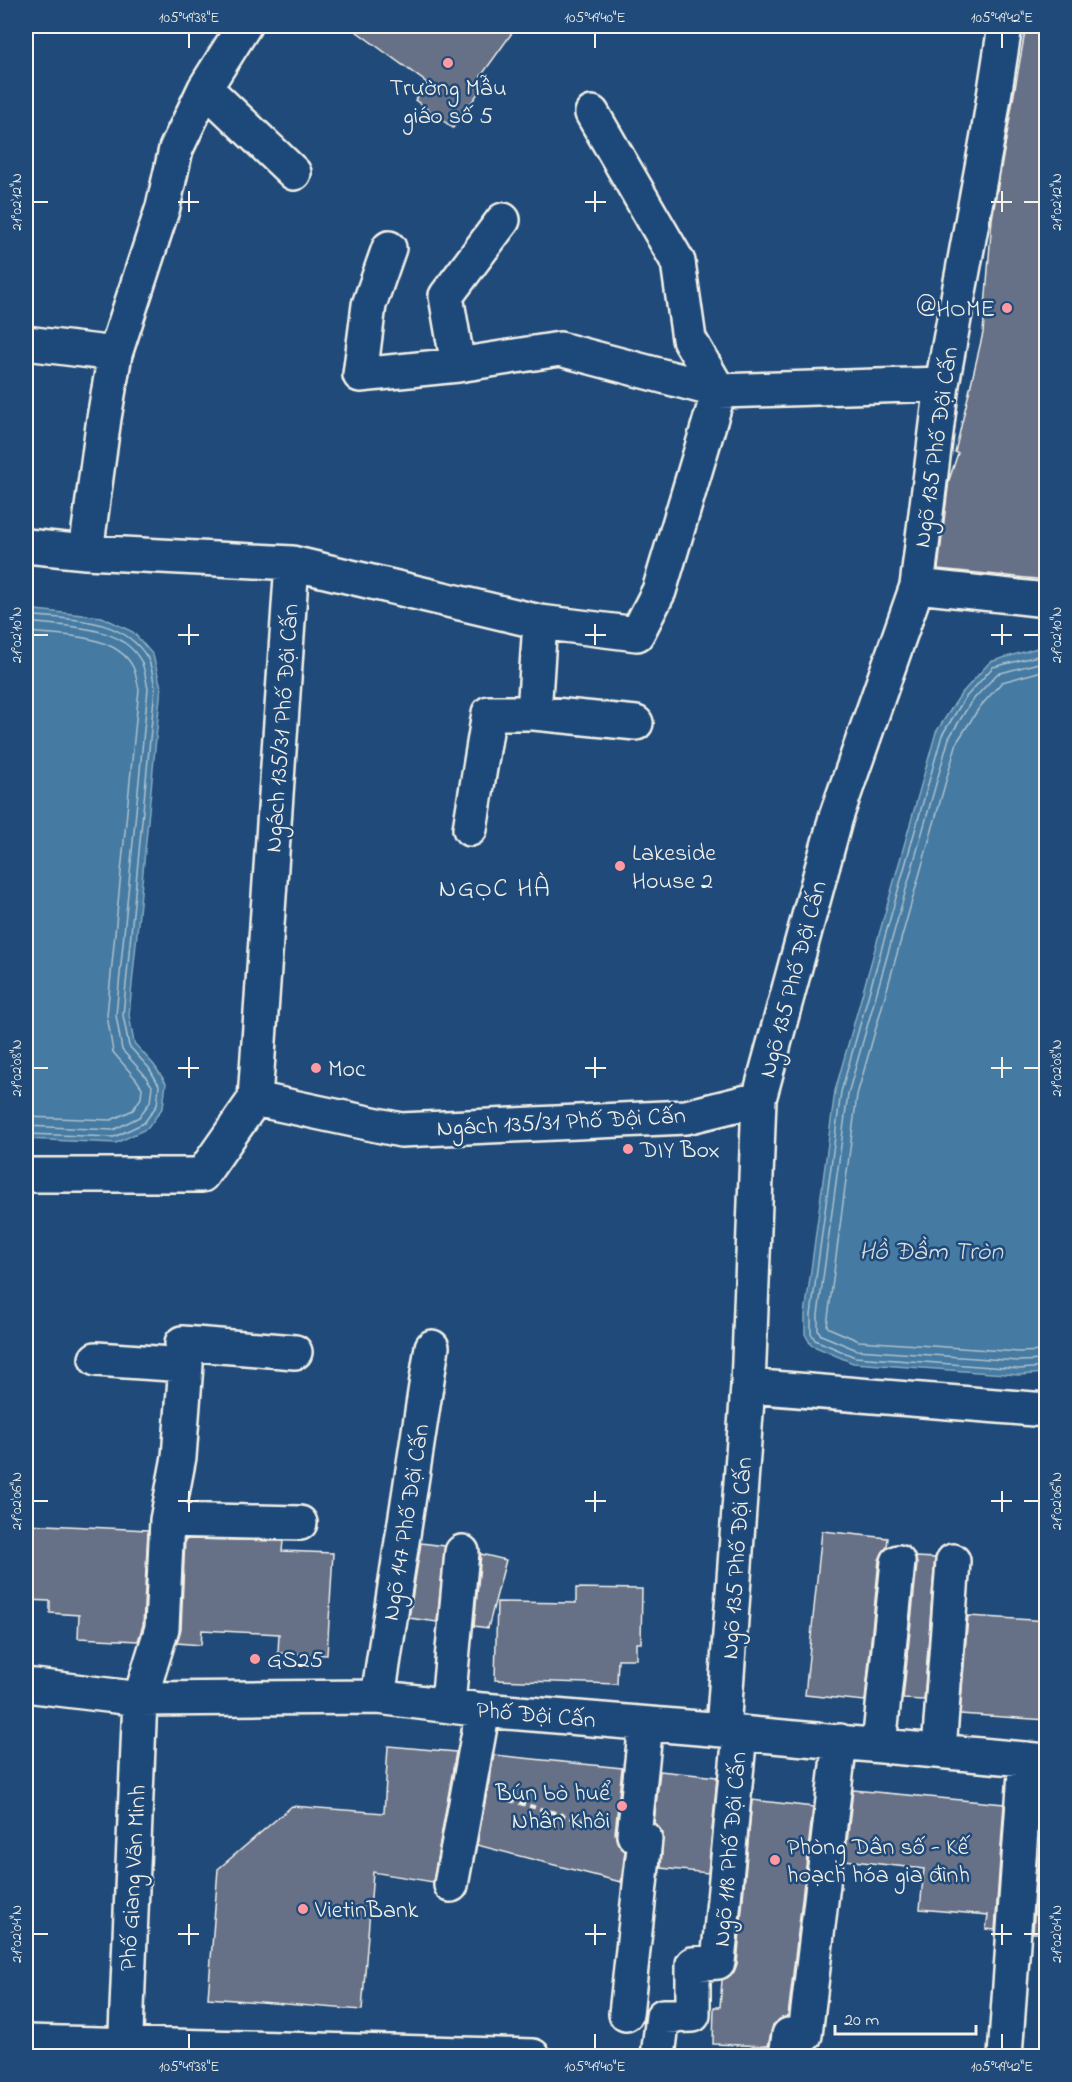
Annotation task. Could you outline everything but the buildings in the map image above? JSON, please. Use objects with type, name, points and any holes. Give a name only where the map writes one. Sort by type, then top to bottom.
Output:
[{"type":"street","points":[[86,552],[115,354],[163,207],[176,149],[205,88],[244,26]]},
{"type":"street","name":"Ngõ 135 Phố Đội Cấn","points":[[732,1732],[759,1099],[836,817],[917,586],[942,384],[988,135],[1005,26]]},
{"type":"street","points":[[205,88],[294,173]]},
{"type":"street","points":[[26,546],[86,552],[292,562],[540,622],[637,634],[659,591],[719,391],[689,339],[678,262],[592,113]]},
{"type":"street","points":[[458,365],[446,296],[503,220]]},
{"type":"street","points":[[389,248],[369,304],[360,375],[458,365],[560,349],[719,391],[942,384]]},
{"type":"street","points":[[26,343],[115,354]]},
{"type":"street","name":"Ngách 135/31 Phố Đội Cấn","points":[[292,562],[255,1099],[402,1130],[686,1117],[759,1099]]},
{"type":"street","points":[[917,586],[1047,600]]},
{"type":"street","points":[[534,713],[540,622]]},
{"type":"street","points":[[470,829],[489,713],[534,713],[636,723]]},
{"type":"street","points":[[26,1175],[202,1175],[255,1099]]},
{"type":"street","points":[[140,1699],[162,1628],[167,1520],[179,1457],[186,1365],[182,1343],[295,1352]]},
{"type":"street","name":"Ngõ 147 Phố Đội Cấn","points":[[378,1697],[432,1347]]},
{"type":"street","points":[[96,1359],[186,1365]]},
{"type":"street","points":[[748,1386],[1047,1410]]},
{"type":"street","points":[[167,1520],[300,1523]]},
{"type":"street","points":[[448,1704],[462,1552]]},
{"type":"street","points":[[939,1750],[953,1561]]},
{"type":"street","points":[[879,1745],[898,1562]]},
{"type":"street","name":"Phố Đội Cấn","points":[[26,1685],[140,1699],[378,1697],[483,1710],[1036,1760]]},
{"type":"street","name":"Phố Giang Văn Minh","points":[[125,2050],[140,1699]]},
{"type":"street","points":[[451,1885],[483,1710]]},
{"type":"street","points":[[626,2014],[645,1839],[634,1835],[646,1724]]},
{"type":"street","name":"Ngõ 118 Phố Đội Cấn","points":[[658,2056],[663,2016],[693,2015],[693,1964],[718,1962],[732,1732]]},
{"type":"street","points":[[786,2056],[789,2035],[805,2035],[840,1741]]},
{"type":"street","points":[[1005,2056],[1036,1760]]},
{"type":"street","points":[[26,2042],[125,2050],[533,2056]]},
{"type":"path","points":[[468,1789],[634,1835]]},
{"type":"water","points":[[26,609],[102,617],[133,632],[153,655],[161,687],[129,1015],[134,1043],[154,1065],[166,1083],[163,1107],[148,1128],[116,1143],[26,1139]]},
{"type":"water","name":"Hồ Đầm Tròn","points":[[1037,648],[1046,648],[1046,1373],[1019,1375],[853,1363],[811,1345],[805,1334],[805,1315],[835,1091],[936,732],[961,694],[990,662]]},
{"type":"place","name":"Trường Mẫu giáo số 5","points":[[448,63]]},
{"type":"place","name":"@HOME","points":[[1007,308]]},
{"type":"place","name":"Lakeside House 2","points":[[620,866]]},
{"type":"place","name":"Moc","points":[[316,1068]]},
{"type":"place","name":"DIY Box","points":[[628,1149]]},
{"type":"place","name":"GS25","points":[[255,1659]]},
{"type":"place","name":"Bún bò huể Nhân Khôi","points":[[622,1806]]},
{"type":"place","name":"Phòng Dân số - Kế hoạch hóa gia đình","points":[[775,1860]]},
{"type":"place","name":"VietinBank","points":[[303,1909]]},
{"type":"district","name":"NGỌC HÀ","points":[[495,887]]}]
